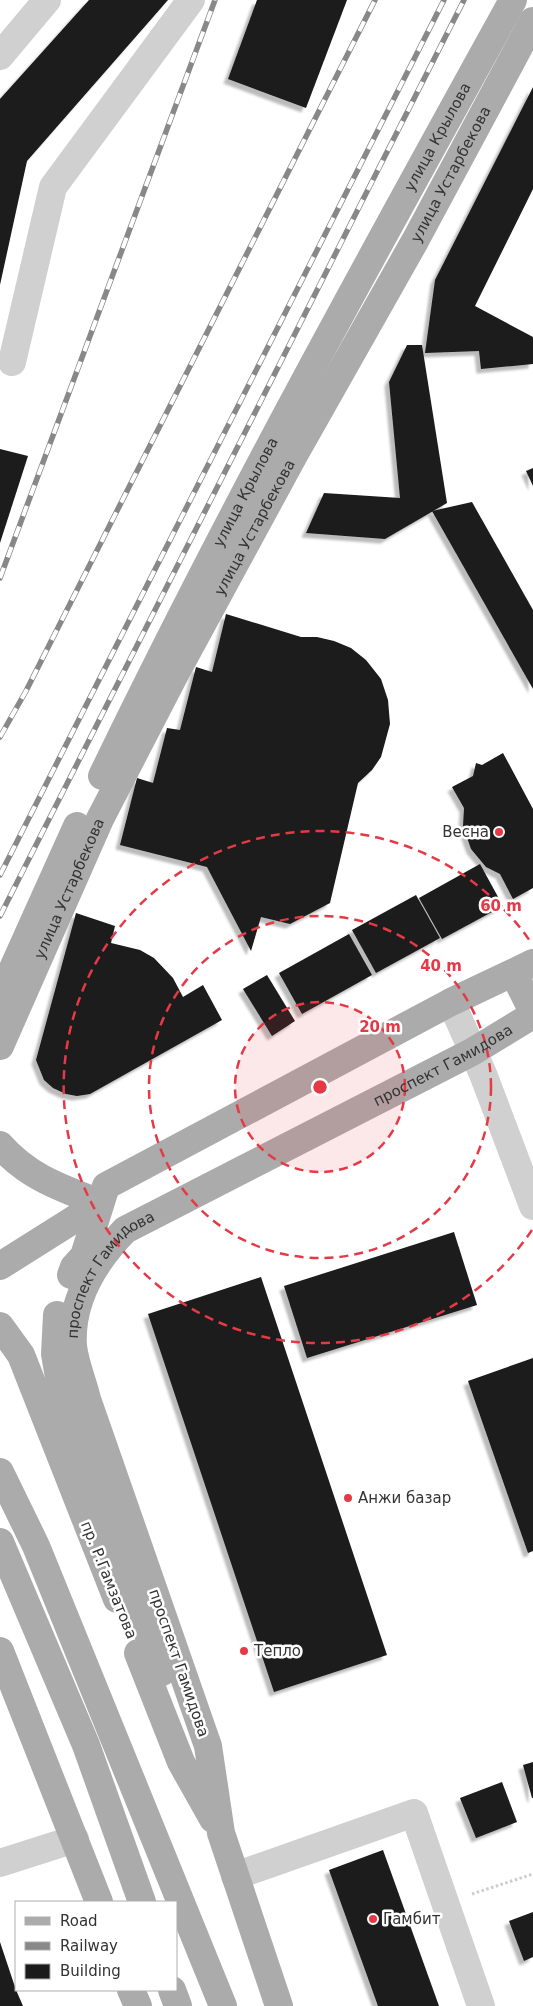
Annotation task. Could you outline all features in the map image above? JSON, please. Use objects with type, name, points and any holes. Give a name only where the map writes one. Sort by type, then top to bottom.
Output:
[{"type":"main road","name":"улица Крылова","points":[[0,997],[50,882],[160,655],[388,227],[513,0]]},
{"type":"main road","name":"улица Устарбекова","points":[[0,1046],[113,794],[192,642],[294,455],[415,241],[533,21]]},
{"type":"main road","points":[[0,1266],[103,1194],[451,1002],[524,968],[533,1014]]},
{"type":"main road","name":"проспект Гамидова","points":[[220,1833],[208,1746],[87,1399],[73,1348],[74,1318],[79,1296],[100,1258],[125,1230],[477,1063],[533,1014]]},
{"type":"main road","points":[[0,1144],[14,1162],[42,1180],[103,1194]]},
{"type":"main road","points":[[103,1194],[84,1256],[74,1267],[57,1311],[54,1354],[62,1395],[220,1833],[279,2006]]},
{"type":"main road","name":"пр. Р.Гамзатова","points":[[0,1326],[21,1355],[181,1762],[220,1833]]},
{"type":"main road","points":[[0,1472],[36,1546],[223,2006]]},
{"type":"main road","points":[[0,1542],[86,1745],[142,1901]]},
{"type":"main road","points":[[0,1651],[99,1901]]},
{"type":"main road","points":[[132,1991],[138,2006]]},
{"type":"main road","points":[[172,1991],[178,2006]]},
{"type":"street","points":[[0,56],[47,0]]},
{"type":"street","points":[[12,362],[53,187],[191,0]]},
{"type":"street","points":[[451,1002],[533,1206]]},
{"type":"street","points":[[235,1876],[414,1813],[481,2006]]},
{"type":"street","points":[[0,1863],[75,1838]]},
{"type":"path","points":[[445,1902],[533,1874]]},
{"type":"building","points":[[89,0],[168,0],[27,161],[0,285],[0,99]]},
{"type":"building","points":[[257,0],[347,0],[306,108],[228,79]]},
{"type":"building","points":[[533,87],[533,189],[475,306],[533,337],[533,364],[481,369],[479,351],[425,353],[435,280]]},
{"type":"building","points":[[407,345],[422,345],[447,503],[385,539],[306,533],[324,493],[400,498],[389,382]]},
{"type":"building","points":[[0,449],[28,456],[0,543]]},
{"type":"building","points":[[533,468],[533,486],[526,471]]},
{"type":"building","points":[[472,502],[533,610],[533,689],[432,511]]},
{"type":"building","points":[[226,614],[301,637],[317,637],[351,648],[366,660],[381,679],[388,700],[390,724],[381,757],[372,770],[358,783],[330,903],[290,924],[261,917],[251,951],[207,867],[120,845],[137,778],[153,783],[167,728],[180,730],[196,667],[212,672]]},
{"type":"building","name":"Весна","points":[[503,753],[533,809],[533,888],[513,899],[500,874],[486,867],[471,849],[463,826],[464,808],[452,787],[473,776],[476,763],[482,765]]},
{"type":"building","points":[[480,864],[503,906],[442,939],[419,898]]},
{"type":"building","points":[[416,895],[440,938],[376,973],[352,930]]},
{"type":"building","points":[[76,913],[115,926],[111,943],[140,950],[154,958],[173,978],[183,997],[203,985],[222,1020],[90,1094],[77,1096],[66,1094],[53,1088],[44,1080],[36,1060]]},
{"type":"building","points":[[349,934],[372,975],[302,1014],[279,973]]},
{"type":"building","points":[[267,975],[295,1021],[272,1036],[243,989]]},
{"type":"building","points":[[454,1232],[477,1305],[307,1358],[284,1286]]},
{"type":"building","points":[[261,1277],[387,1655],[274,1692],[148,1314]]},
{"type":"building","points":[[533,1358],[533,1551],[528,1553],[468,1381]]},
{"type":"building","points":[[533,1762],[533,1798],[532,1798],[523,1765]]},
{"type":"building","points":[[502,1782],[517,1822],[476,1838],[460,1798]]},
{"type":"building","points":[[383,1850],[439,2006],[378,2006],[329,1870]]},
{"type":"building","points":[[533,1912],[533,1957],[524,1961],[509,1921]]},
{"type":"building","points":[[0,1942],[15,1991],[23,2006],[0,2006]]},
{"type":"railway","points":[[0,578],[215,0]]},
{"type":"railway","points":[[0,737],[26,691],[375,0]]},
{"type":"railway","points":[[0,875],[444,0]]},
{"type":"railway","points":[[0,916],[464,0]]},
{"type":"place","name":"Весна","points":[[499,832]]},
{"type":"place","name":"Анжи базар","points":[[348,1498]]},
{"type":"place","name":"Тепло","points":[[244,1651]]},
{"type":"place","name":"Гамбит","points":[[373,1919]]}]
